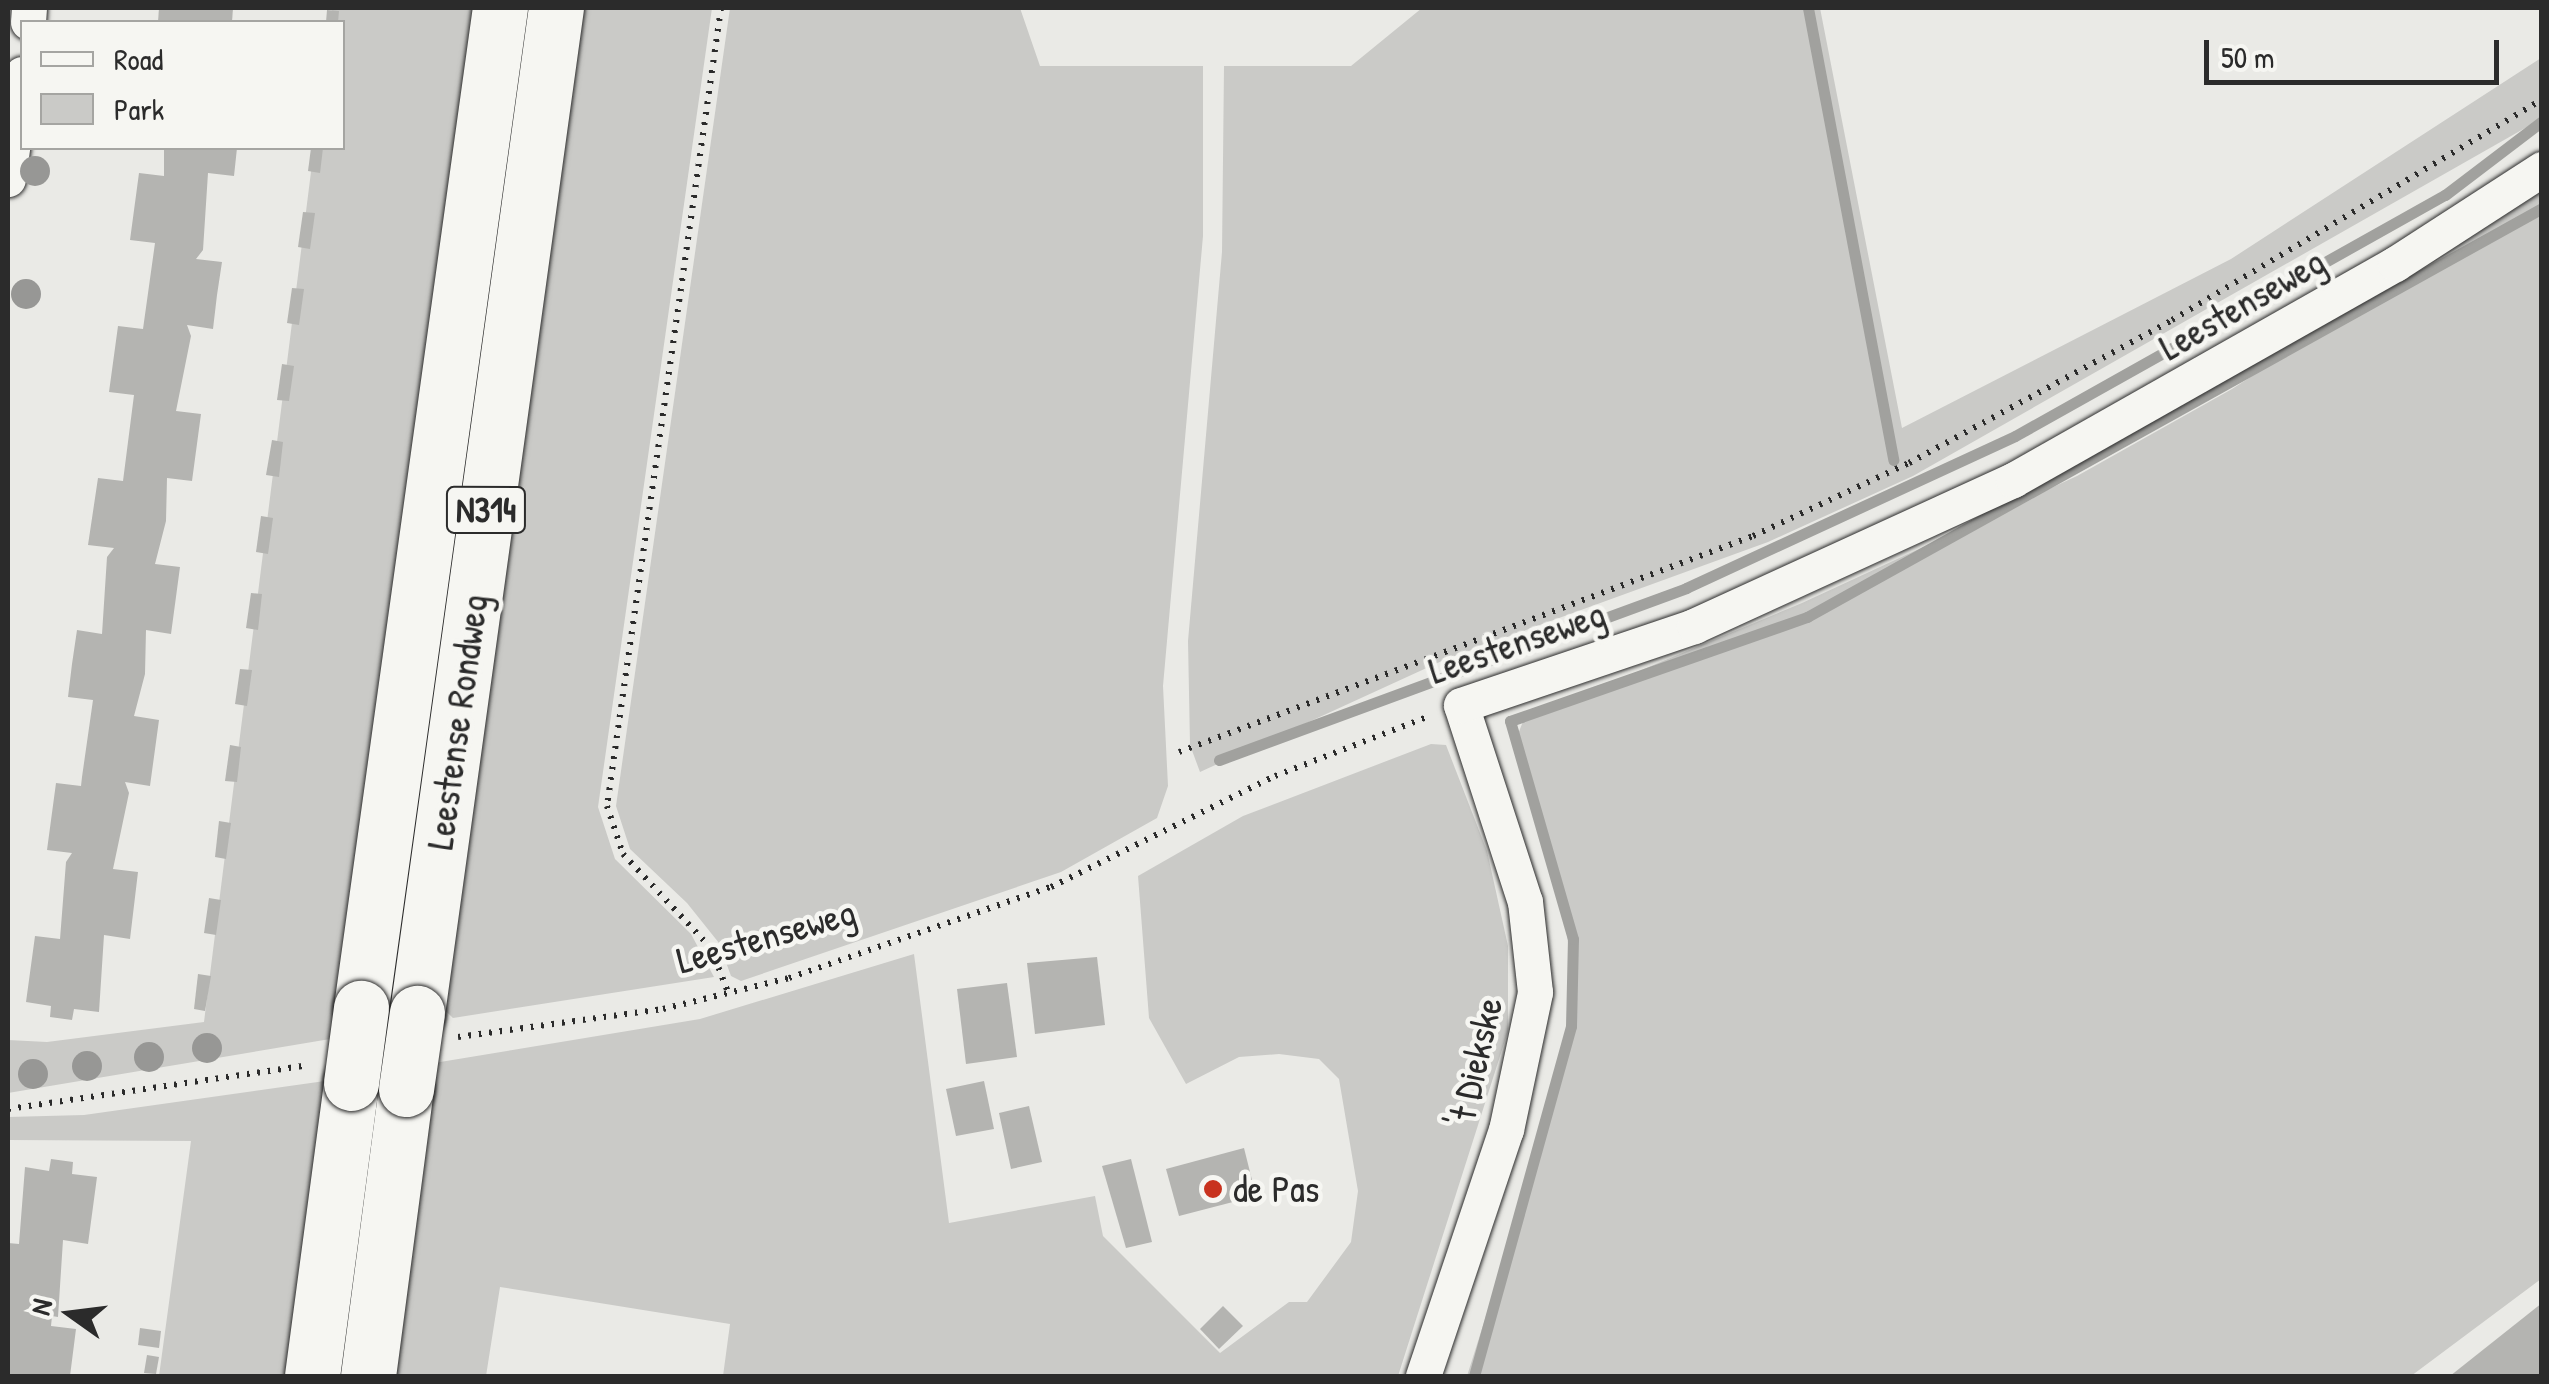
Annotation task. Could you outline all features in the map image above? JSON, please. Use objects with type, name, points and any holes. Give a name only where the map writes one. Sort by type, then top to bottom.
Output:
[{"type":"main road","name":"Leestense Rondweg","points":[[312,1376],[330,1074],[361,1008],[500,8]]},
{"type":"main road","name":"Leestense Rondweg","points":[[368,1376],[406,1089],[437,1025],[556,8]]},
{"type":"street","points":[[8,180],[20,89]]},
{"type":"street","name":"Leestenseweg","points":[[1462,705],[1694,626],[2013,480],[2396,264],[2542,169]]},
{"type":"street","name":"'t Diekske","points":[[1423,1376],[1516,1096],[1534,992],[1525,902],[1462,705]]},
{"type":"path","points":[[721,8],[607,806],[623,854],[711,948],[729,995]]},
{"type":"path","points":[[1179,752],[1754,536],[1910,463],[2172,320],[2542,99]]},
{"type":"path","name":"Leestenseweg","points":[[437,1025],[729,995],[1051,887],[1276,776],[1462,705]]},
{"type":"path","points":[[8,1109],[330,1074]]},
{"type":"green space","points":[[332,8],[485,8],[342,1037],[8,1093],[8,1040],[47,1042],[204,1022],[314,150],[345,150],[345,20],[330,20]]},
{"type":"green space","points":[[566,8],[712,8],[598,807],[615,859],[691,934],[714,977],[453,1018],[431,997]]},
{"type":"green space","points":[[730,8],[1020,8],[1040,66],[1203,66],[1203,236],[1163,686],[1168,786],[1157,818],[1061,872],[741,981],[731,976],[719,943],[687,903],[630,849],[616,806]]},
{"type":"green space","points":[[1422,8],[1820,8],[1902,428],[2231,259],[2541,58],[2541,119],[1913,476],[1768,542],[1444,660],[1200,772],[1190,745],[1188,641],[1222,252],[1224,66],[1351,66]]},
{"type":"green space","points":[[2541,191],[2541,1279],[2411,1376],[1467,1376],[1566,1063],[1574,988],[1561,889],[1514,744],[1524,719],[1802,603],[2077,476],[2232,389]]},
{"type":"green space","points":[[1431,744],[1446,745],[1487,851],[1508,946],[1508,1031],[1398,1376],[723,1376],[730,1324],[500,1287],[486,1376],[387,1376],[428,1064],[700,1019],[914,954],[949,1223],[1095,1196],[1103,1236],[1220,1353],[1289,1302],[1307,1302],[1351,1242],[1358,1191],[1339,1079],[1319,1059],[1279,1054],[1239,1057],[1186,1084],[1149,1018],[1138,876],[1243,816]]},
{"type":"green space","points":[[339,1079],[299,1376],[159,1376],[191,1141],[8,1140],[8,1117],[84,1115]]},
{"type":"building","points":[[159,8],[233,8],[232,20],[158,20]]},
{"type":"building","points":[[327,10],[339,11],[338,20],[326,20]]},
{"type":"building","points":[[164,150],[237,150],[234,176],[208,173],[203,250],[196,259],[222,262],[213,329],[187,325],[191,336],[176,411],[201,414],[192,481],[167,478],[166,521],[155,564],[180,567],[171,634],[146,630],[145,674],[134,716],[159,720],[150,786],[125,782],[129,793],[113,869],[138,872],[130,939],[104,935],[99,1012],[74,1009],[72,1020],[50,1017],[51,1006],[26,1002],[35,936],[60,939],[66,862],[72,853],[47,850],[56,783],[81,786],[93,700],[68,697],[72,664],[77,630],[102,634],[107,557],[114,548],[88,545],[98,478],[123,481],[134,395],[109,392],[118,326],[143,329],[155,243],[130,240],[139,173],[164,176]]},
{"type":"building","points":[[311,150],[323,150],[320,173],[308,171]]},
{"type":"building","points":[[303,212],[315,213],[310,249],[298,247]]},
{"type":"building","points":[[292,288],[304,289],[299,325],[287,323]]},
{"type":"building","points":[[282,364],[294,366],[289,401],[277,400]]},
{"type":"building","points":[[272,440],[283,442],[279,477],[266,475]]},
{"type":"building","points":[[261,516],[273,518],[268,554],[256,552]]},
{"type":"building","points":[[251,593],[262,594],[258,630],[246,628]]},
{"type":"building","points":[[240,669],[252,670],[247,706],[235,704]]},
{"type":"building","points":[[230,745],[241,747],[237,782],[225,781]]},
{"type":"building","points":[[219,821],[231,823],[226,859],[215,857]]},
{"type":"building","points":[[209,898],[221,900],[216,935],[204,933]]},
{"type":"building","points":[[1097,957],[1105,1025],[1035,1034],[1027,963]]},
{"type":"building","points":[[198,974],[211,976],[205,1011],[194,1009]]},
{"type":"building","points":[[1007,983],[1017,1057],[966,1064],[957,989]]},
{"type":"building","points":[[984,1081],[994,1129],[956,1136],[946,1089]]},
{"type":"building","points":[[1029,1106],[1042,1162],[1011,1169],[999,1113]]},
{"type":"building","name":"de Pas","points":[[1244,1148],[1256,1196],[1179,1216],[1166,1169]]},
{"type":"building","points":[[51,1159],[73,1162],[72,1174],[97,1177],[88,1244],[63,1240],[58,1317],[52,1316],[51,1326],[76,1329],[70,1376],[8,1376],[8,1243],[19,1244],[25,1167],[49,1171]]},
{"type":"building","points":[[1131,1159],[1152,1242],[1126,1248],[1102,1166]]},
{"type":"building","points":[[2542,1303],[2542,1376],[2450,1376]]},
{"type":"building","points":[[1223,1306],[1243,1326],[1219,1349],[1200,1329]]},
{"type":"building","points":[[140,1328],[161,1331],[159,1348],[138,1345]]},
{"type":"building","points":[[147,1355],[159,1357],[156,1374],[144,1373]]},
{"type":"waterway","points":[[1808,8],[1893,460]]},
{"type":"waterway","points":[[1219,760],[1686,588],[2015,436],[2445,195],[2542,121]]},
{"type":"waterway","points":[[1474,1376],[1571,1026],[1573,939],[1510,721],[1807,617],[2542,208]]},
{"type":"place","name":"de Pas","points":[[1213,1189]]}]
